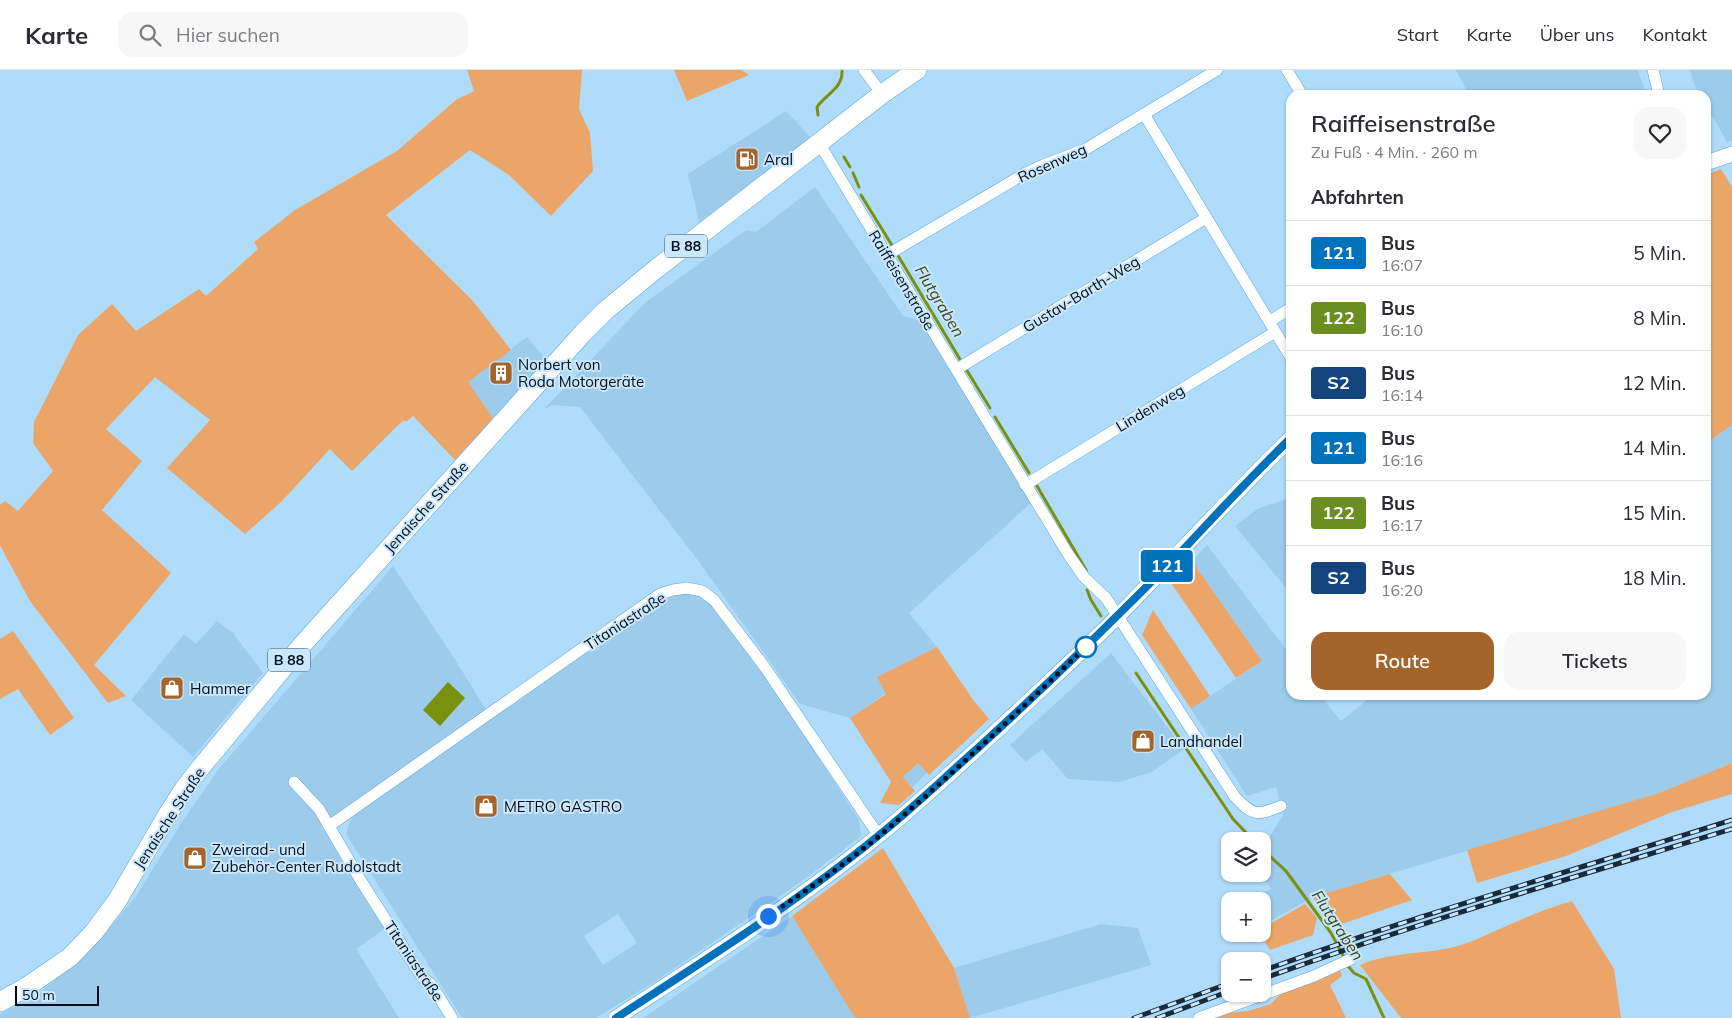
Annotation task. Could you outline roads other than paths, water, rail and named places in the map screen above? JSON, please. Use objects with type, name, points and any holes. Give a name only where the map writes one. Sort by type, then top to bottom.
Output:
[{"type":"main road","name":"Jenaische Straße","points":[[0,1002],[28,986],[70,957],[94,932],[117,901],[163,821],[201,767],[303,644],[583,333],[606,310],[656,269],[882,94],[917,70]]},
{"type":"street","points":[[864,70],[882,94]]},
{"type":"street","name":"Rosenweg","points":[[887,255],[1024,174],[1086,150],[1217,70]]},
{"type":"street","points":[[1287,70],[1299,90]]},
{"type":"street","points":[[1653,70],[1658,90]]},
{"type":"street","points":[[1144,114],[1286,350]]},
{"type":"street","name":"Raiffeisenstraße","points":[[819,143],[1068,554],[1084,577],[1106,598],[1235,797],[1246,809],[1255,814],[1281,806]]},
{"type":"street","points":[[1711,161],[1732,154]]},
{"type":"street","name":"Gustav-Barth-Weg","points":[[957,369],[1206,218]]},
{"type":"street","points":[[1270,321],[1286,311]]},
{"type":"street","name":"Lindenweg","points":[[1025,484],[1275,332]]},
{"type":"street","points":[[616,1018],[814,885],[879,836],[992,736],[1118,616],[1286,443]]},
{"type":"street","name":"Titaniastraße","points":[[329,826],[660,594],[687,588],[702,591],[714,600],[764,666],[879,836]]},
{"type":"street","name":"Titaniastraße","points":[[294,782],[320,809],[361,881],[422,977],[431,984],[452,1018]]},
{"type":"street","points":[[1199,1018],[1314,976],[1346,961]]},
{"type":"waterway","name":"Flutgraben","points":[[818,115],[817,107],[840,82],[842,71]]},
{"type":"waterway","name":"Flutgraben","points":[[844,157],[850,167]]},
{"type":"waterway","name":"Flutgraben","points":[[853,173],[859,187]]},
{"type":"waterway","name":"Flutgraben","points":[[861,195],[893,247]]},
{"type":"waterway","name":"Flutgraben","points":[[897,254],[961,361]]},
{"type":"waterway","name":"Flutgraben","points":[[966,369],[990,408]]},
{"type":"waterway","name":"Flutgraben","points":[[995,417],[1029,473]]},
{"type":"waterway","name":"Flutgraben","points":[[1037,486],[1087,574]]},
{"type":"waterway","name":"Flutgraben","points":[[1087,590],[1101,616]]},
{"type":"waterway","name":"Flutgraben","points":[[1136,673],[1233,819],[1245,832]]},
{"type":"waterway","name":"Flutgraben","points":[[1271,857],[1286,871],[1331,933],[1345,959]]},
{"type":"waterway","name":"Flutgraben","points":[[1347,965],[1354,973],[1366,979],[1384,1018]]},
{"type":"railway","points":[[1271,968],[1437,912],[1732,820]]},
{"type":"railway","points":[[1271,976],[1437,920],[1732,829]]},
{"type":"railway","points":[[1134,1018],[1221,986]]},
{"type":"railway","points":[[1157,1018],[1221,994]]},
{"type":"place","name":"Aral","points":[[747,159]]},
{"type":"place","name":"Norbert von Roda Motorgeräte","points":[[501,373]]},
{"type":"place","name":"Hammer","points":[[172,688]]},
{"type":"place","name":"Landhandel","points":[[1143,741]]},
{"type":"place","name":"METRO GASTRO","points":[[486,806]]},
{"type":"place","name":"Zweirad- und Zubehör-Center Rudolstadt","points":[[195,858]]}]
